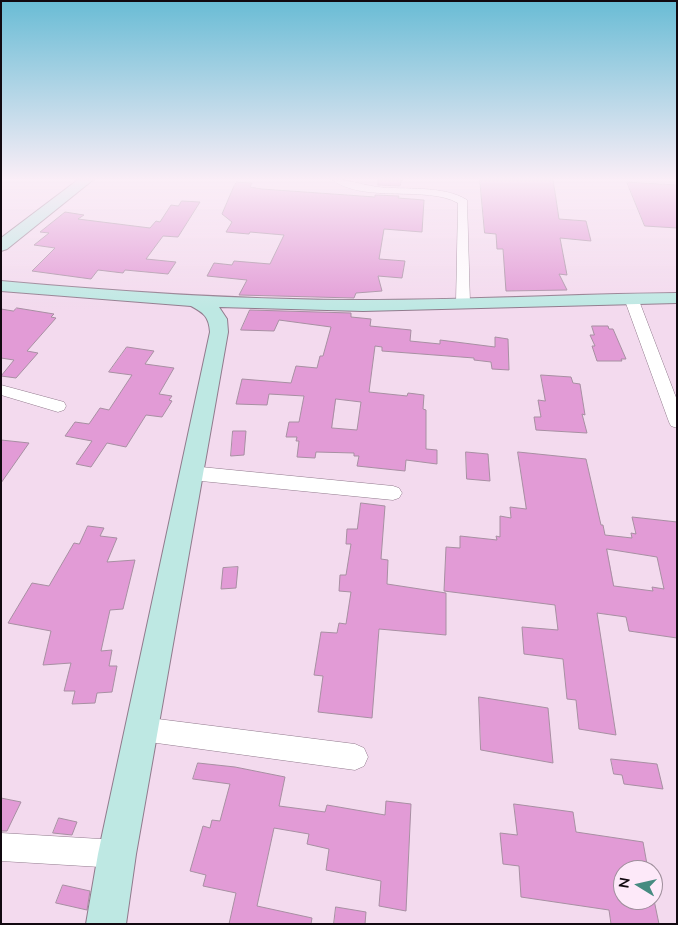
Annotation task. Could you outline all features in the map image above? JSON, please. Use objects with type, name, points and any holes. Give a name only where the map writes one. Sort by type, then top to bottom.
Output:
[{"type":"street","points":[[1,230],[11,222]]},
{"type":"street","points":[[1,246],[32,222]]},
{"type":"street","points":[[463,222],[463,303]]},
{"type":"street","points":[[1,286],[80,294],[317,305],[517,303],[677,298]]},
{"type":"street","points":[[631,298],[677,422]]},
{"type":"street","points":[[106,924],[219,332],[219,320],[216,314],[193,300]]},
{"type":"street","points":[[1,390],[58,406]]},
{"type":"street","points":[[191,473],[393,493]]},
{"type":"street","points":[[142,729],[355,757]]},
{"type":"street","points":[[1,847],[118,854]]},
{"type":"building","points":[[52,222],[103,222],[150,228],[155,222],[187,222],[178,237],[163,236],[146,259],[176,262],[168,274],[125,270],[123,273],[98,270],[91,279],[32,271],[55,248],[34,245],[49,233],[40,232]]},
{"type":"building","points":[[232,222],[423,222],[422,232],[384,229],[379,259],[405,261],[402,278],[378,276],[382,291],[356,293],[354,298],[239,295],[247,280],[207,276],[214,263],[232,265],[234,261],[270,264],[284,235],[226,232]]},
{"type":"building","points":[[484,222],[586,222],[591,241],[560,238],[567,275],[559,274],[567,290],[506,291],[503,249],[497,249],[496,234],[485,233]]},
{"type":"building","points":[[643,222],[677,222],[677,228],[645,226]]},
{"type":"building","points":[[17,308],[54,314],[51,317],[56,318],[27,351],[38,353],[16,378],[1,376],[14,360],[1,358],[1,309],[13,311]]},
{"type":"building","points":[[250,310],[351,313],[351,317],[371,319],[370,326],[411,330],[410,341],[440,344],[440,340],[495,347],[495,337],[508,339],[509,370],[492,369],[491,362],[474,360],[474,358],[382,351],[382,347],[375,346],[369,392],[407,396],[408,393],[424,395],[423,409],[426,410],[426,449],[437,450],[437,464],[406,460],[405,471],[357,466],[359,456],[354,456],[354,453],[316,452],[315,458],[297,457],[299,441],[296,441],[297,437],[286,437],[289,422],[299,422],[304,396],[269,394],[267,405],[236,404],[242,379],[291,383],[296,366],[317,368],[320,356],[323,356],[331,327],[279,320],[274,331],[241,330]],"holes":[[[336,399],[361,402],[357,430],[332,428]]]},
{"type":"building","points":[[592,326],[608,326],[609,329],[613,329],[626,359],[621,359],[622,361],[597,361],[592,346],[595,346],[590,335],[594,335]]},
{"type":"building","points":[[127,347],[154,351],[145,364],[174,368],[159,394],[172,396],[169,400],[172,401],[162,417],[146,415],[126,447],[107,443],[91,467],[76,464],[92,441],[65,436],[75,422],[89,424],[100,408],[109,410],[132,375],[109,372]]},
{"type":"building","points":[[541,375],[571,377],[573,383],[580,384],[585,415],[582,414],[587,433],[536,430],[534,417],[541,417],[538,400],[545,401]]},
{"type":"building","points":[[233,431],[246,431],[244,455],[231,456]]},
{"type":"building","points":[[1,440],[29,443],[1,483]]},
{"type":"building","points":[[466,452],[488,454],[490,481],[467,479]]},
{"type":"building","points":[[518,452],[586,459],[605,535],[632,538],[631,533],[636,534],[632,517],[677,522],[677,638],[629,631],[626,617],[597,613],[616,735],[579,729],[576,700],[567,699],[563,659],[524,654],[522,627],[558,630],[555,605],[444,591],[446,547],[460,548],[460,536],[497,540],[496,536],[500,537],[500,516],[511,518],[510,507],[526,509]],"holes":[[[607,549],[657,557],[664,589],[652,587],[653,591],[614,586]]]},
{"type":"building","points":[[361,503],[385,506],[381,559],[388,560],[387,584],[446,593],[446,635],[379,629],[372,718],[318,712],[323,676],[314,675],[321,632],[337,633],[339,623],[346,624],[351,592],[339,591],[340,575],[346,575],[351,544],[346,544],[347,529],[357,529]]},
{"type":"building","points":[[88,526],[104,528],[100,536],[117,538],[107,562],[135,560],[123,609],[110,610],[101,651],[112,650],[109,666],[117,666],[112,692],[97,693],[95,703],[72,704],[75,691],[64,691],[71,663],[43,665],[51,631],[8,623],[32,583],[49,586],[74,543],[79,544]]},
{"type":"building","points":[[238,567],[236,588],[221,589],[223,568]]},
{"type":"building","points":[[479,697],[548,708],[553,763],[481,750]]},
{"type":"building","points":[[611,759],[657,764],[663,789],[624,784],[622,775],[614,774]]},
{"type":"building","points":[[198,763],[235,767],[285,777],[279,806],[325,812],[327,805],[385,815],[386,801],[411,804],[406,911],[379,906],[381,881],[326,870],[329,849],[307,844],[309,834],[274,828],[257,906],[312,918],[311,924],[229,924],[236,893],[203,886],[206,875],[190,871],[203,826],[210,828],[212,820],[220,821],[230,784],[193,779]]},
{"type":"building","points":[[1,798],[21,802],[7,831],[1,831]]},
{"type":"building","points":[[514,804],[573,812],[576,832],[643,842],[646,860],[613,860],[613,910],[656,910],[659,924],[611,924],[609,910],[521,897],[519,866],[503,864],[500,833],[517,835]]},
{"type":"building","points":[[59,818],[77,822],[72,835],[53,833]]},
{"type":"building","points":[[63,885],[90,891],[87,910],[56,903]]},
{"type":"building","points":[[336,907],[366,912],[365,924],[334,924]]}]
